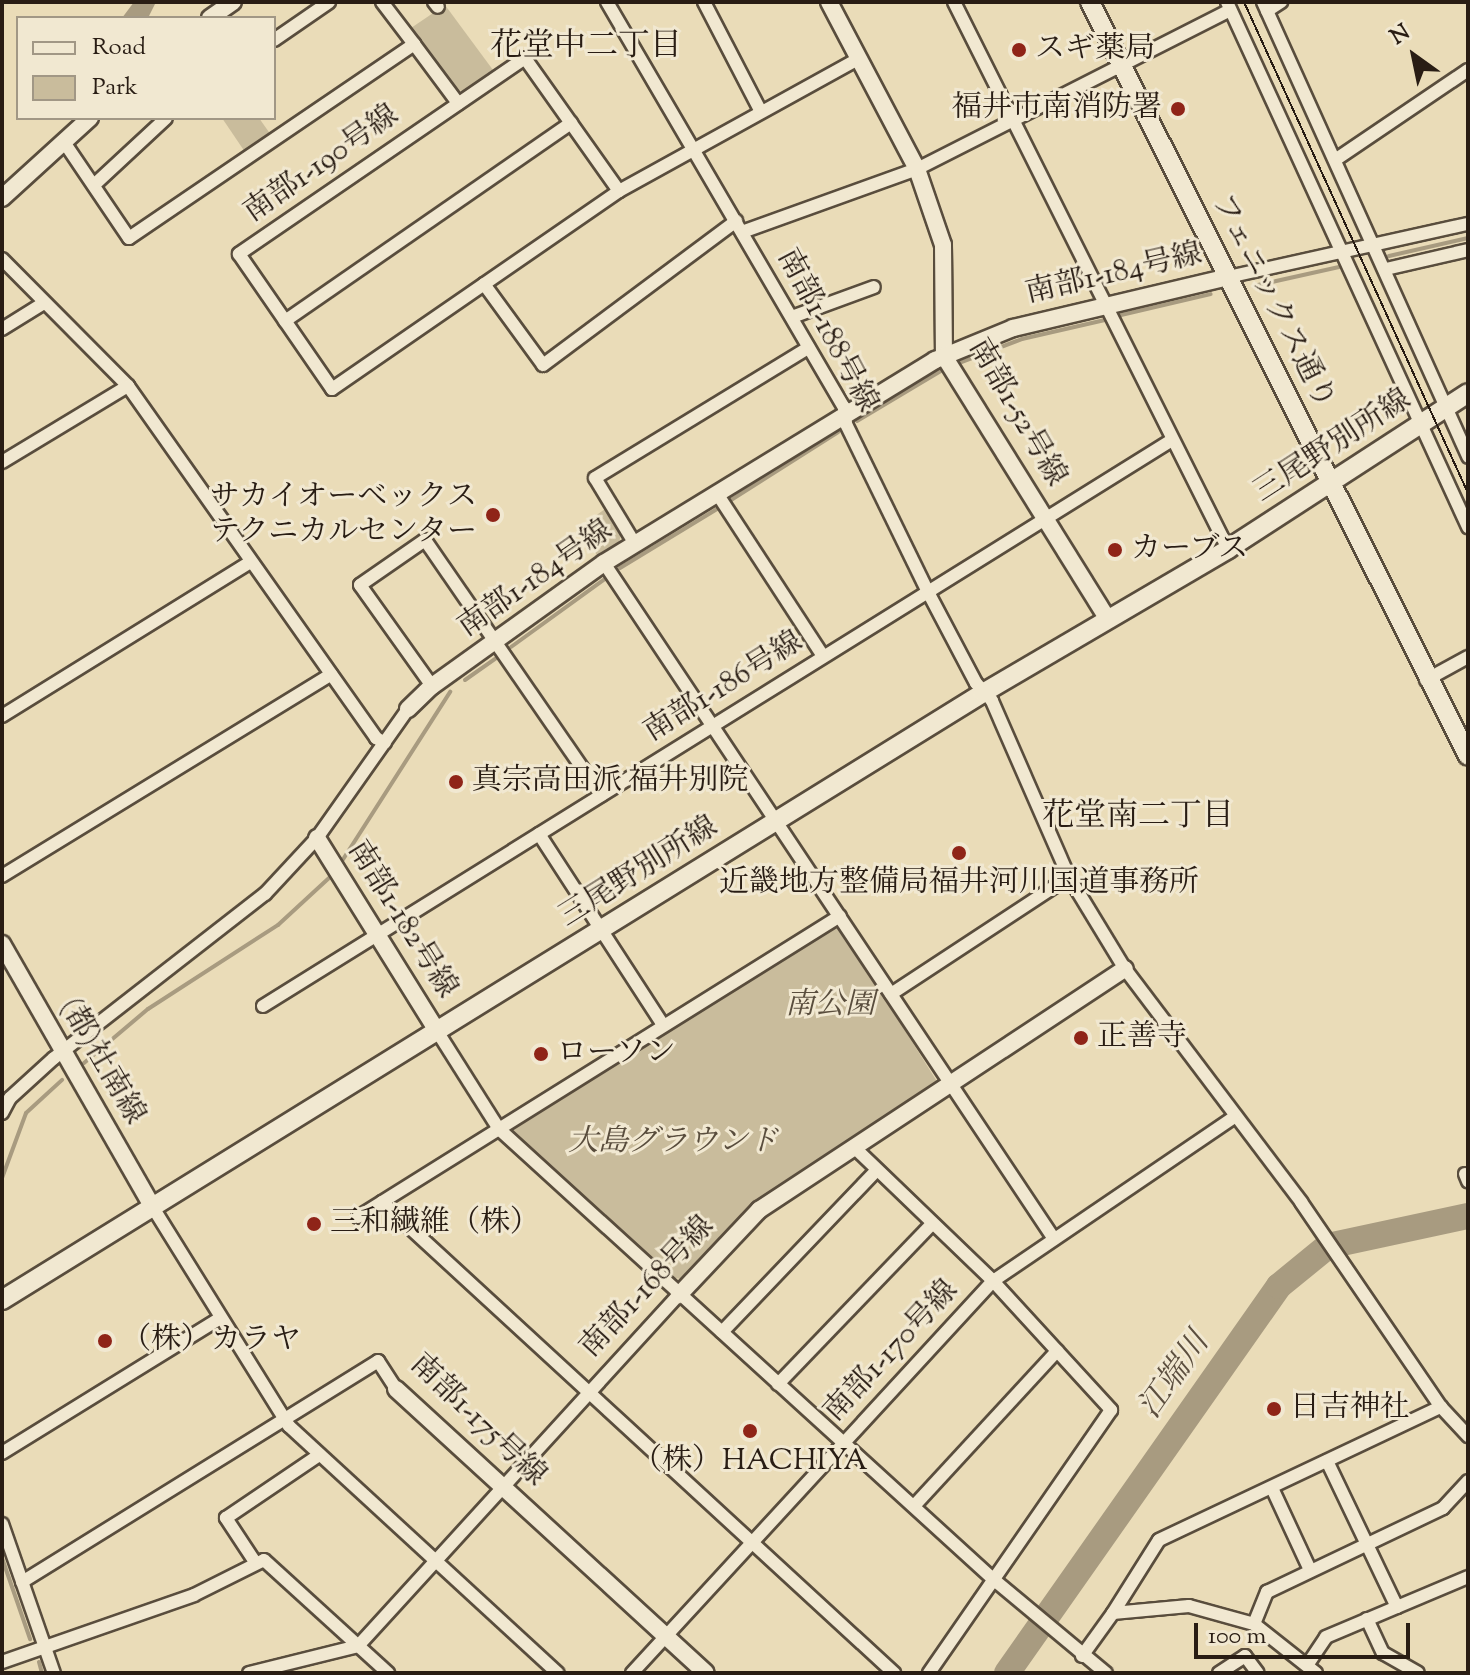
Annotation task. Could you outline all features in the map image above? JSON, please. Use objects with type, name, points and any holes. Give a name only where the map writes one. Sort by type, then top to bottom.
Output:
[{"type":"main road","name":"フェニックス通り","points":[[1090,2],[1331,481],[1426,680],[1468,756]]},
{"type":"main road","name":"三尾野別所線","points":[[2,1300],[983,693],[1228,549],[1468,393]]},
{"type":"street","points":[[213,16],[233,2]]},
{"type":"street","points":[[276,39],[329,2]]},
{"type":"street","points":[[382,2],[458,103]]},
{"type":"street","name":"南部1-188号線","points":[[607,2],[792,317],[845,415],[928,592],[999,717],[1069,877],[1125,969],[1233,1118],[1305,1207],[1441,1407],[1468,1436]]},
{"type":"street","points":[[704,2],[760,110]]},
{"type":"street","name":"南部1-52号線","points":[[829,2],[917,169],[943,245],[944,356],[1108,619]]},
{"type":"street","points":[[954,2],[1228,549]]},
{"type":"street","points":[[1281,2],[1265,6],[1338,158],[1444,408],[1468,457]]},
{"type":"street","points":[[484,284],[543,365],[739,227],[917,169],[1122,66],[1228,6],[1468,527]]},
{"type":"street","points":[[64,142],[129,238],[414,44]]},
{"type":"street","name":"南部1-190号線","points":[[619,191],[525,58],[239,254],[332,389],[619,191],[760,110],[858,59]]},
{"type":"street","points":[[1338,158],[1468,70]]},
{"type":"street","points":[[2,198],[88,120]]},
{"type":"street","points":[[94,185],[164,120]]},
{"type":"street","points":[[285,321],[571,123]]},
{"type":"street","points":[[1228,277],[1468,224]]},
{"type":"street","points":[[1386,269],[1468,250]]},
{"type":"street","points":[[2,259],[128,386],[376,738],[385,743]]},
{"type":"street","name":"南部1-184号線","points":[[2,1113],[10,1098],[62,1052],[265,894],[317,838],[408,709],[432,686],[604,563],[944,356],[1013,328],[1228,277]]},
{"type":"street","points":[[792,317],[874,287]]},
{"type":"street","points":[[2,329],[44,303]]},
{"type":"street","points":[[635,544],[595,478],[808,348]]},
{"type":"street","points":[[2,462],[128,386]]},
{"type":"street","name":"南部1-186号線","points":[[263,1006],[1172,440]]},
{"type":"street","points":[[718,495],[823,656]]},
{"type":"street","points":[[432,686],[360,585],[425,540],[601,795]]},
{"type":"street","points":[[2,716],[250,562]]},
{"type":"street","points":[[604,563],[1054,1239]]},
{"type":"street","points":[[1426,680],[1468,657]]},
{"type":"street","points":[[2,876],[331,674]]},
{"type":"street","points":[[539,834],[663,1025]]},
{"type":"street","name":"南部1-182号線","points":[[317,838],[437,1031]]},
{"type":"street","points":[[891,994],[1069,877]]},
{"type":"street","points":[[358,1217],[840,916]]},
{"type":"street","name":"(都)社南線","points":[[2,944],[152,1206]]},
{"type":"street","name":"南部1-168号線","points":[[358,1646],[759,1210],[1125,969]]},
{"type":"street","points":[[437,1031],[499,1129],[1097,1671]]},
{"type":"street","name":"南部1-170号線","points":[[632,1673],[993,1281],[1233,1118]]},
{"type":"street","points":[[855,1148],[993,1281],[1111,1410],[929,1673]]},
{"type":"street","points":[[722,1332],[877,1170]]},
{"type":"street","points":[[382,1202],[894,1673]]},
{"type":"street","points":[[152,1206],[284,1419],[319,1455],[558,1673]]},
{"type":"street","points":[[778,1384],[932,1224]]},
{"type":"street","points":[[2,1453],[221,1318]]},
{"type":"street","points":[[914,1506],[1057,1351]]},
{"type":"street","name":"南部1-175号線","points":[[22,1582],[378,1361],[396,1389],[706,1673]]},
{"type":"street","points":[[1082,1656],[1159,1540],[1441,1407]]},
{"type":"street","points":[[255,1562],[226,1518],[319,1455]]},
{"type":"street","points":[[1327,1461],[1397,1607]]},
{"type":"street","points":[[1254,1624],[1267,1592],[1443,1508],[1468,1481]]},
{"type":"street","points":[[1272,1488],[1310,1570]]},
{"type":"street","points":[[2,1524],[54,1673]]},
{"type":"street","points":[[2,1662],[194,1595],[264,1560],[388,1673]]},
{"type":"street","points":[[1113,1613],[1189,1606],[1254,1624],[1312,1668],[1326,1637],[1468,1577]]},
{"type":"street","points":[[1367,1619],[1383,1653],[1418,1673]]},
{"type":"street","points":[[249,1673],[358,1646]]},
{"type":"street","points":[[1219,1673],[1245,1656],[1258,1673]]},
{"type":"green space","points":[[445,5],[493,70],[464,91],[455,90],[411,28]]},
{"type":"green space","points":[[223,120],[260,120],[271,135],[245,152]]},
{"type":"green space","points":[[605,509],[621,534],[619,543],[598,557],[580,527]]},
{"type":"green space","name":"大島グラウンド","points":[[835,927],[841,929],[938,1083],[751,1204],[681,1279],[675,1278],[513,1131],[514,1126]]},
{"type":"shaded area","points":[[134,2],[156,2],[149,16],[124,16]]},
{"type":"waterway","points":[[1389,256],[1468,238]]},
{"type":"waterway","points":[[1258,285],[1339,267]]},
{"type":"waterway","points":[[1121,315],[1211,294]]},
{"type":"waterway","points":[[962,362],[1022,339],[1105,320]]},
{"type":"waterway","points":[[857,421],[941,371]]},
{"type":"waterway","points":[[731,500],[838,432]]},
{"type":"waterway","points":[[620,568],[717,509]]},
{"type":"waterway","points":[[511,647],[605,579]]},
{"type":"waterway","points":[[465,680],[496,658]]},
{"type":"waterway","points":[[342,861],[450,692]]},
{"type":"waterway","points":[[84,1063],[148,1009],[278,925],[329,878]]},
{"type":"waterway","points":[[2,1178],[26,1113],[62,1080]]},
{"type":"waterway","name":"江端川","points":[[1007,1673],[1279,1286],[1328,1246],[1468,1216]]},
{"type":"waterway","points":[[2,1558],[30,1639]]},
{"type":"waterway","points":[[39,1662],[42,1673]]},
{"type":"tram line","points":[[1244,2],[1468,493]]},
{"type":"place","name":"スギ薬局","points":[[1019,50]]},
{"type":"place","name":"福井市南消防署","points":[[1178,109]]},
{"type":"place","name":"サカイオーベックス テクニカルセンター","points":[[493,515]]},
{"type":"place","name":"カーブス","points":[[1115,550]]},
{"type":"place","name":"真宗高田派 福井別院","points":[[456,782]]},
{"type":"place","name":"近畿地方整備局福井河川国道事務所","points":[[959,853]]},
{"type":"place","name":"正善寺","points":[[1081,1038]]},
{"type":"place","name":"ローソン","points":[[541,1054]]},
{"type":"place","name":"三和繊維（株）","points":[[314,1224]]},
{"type":"place","name":"（株）カラヤ","points":[[105,1341]]},
{"type":"place","name":"日吉神社","points":[[1274,1409]]},
{"type":"place","name":"（株）HACHIYA","points":[[750,1431]]},
{"type":"district","name":"花堂中二丁目","points":[[586,47]]},
{"type":"district","name":"花堂南二丁目","points":[[1138,817]]},
{"type":"park label","name":"南公園","points":[[830,1006]]}]
